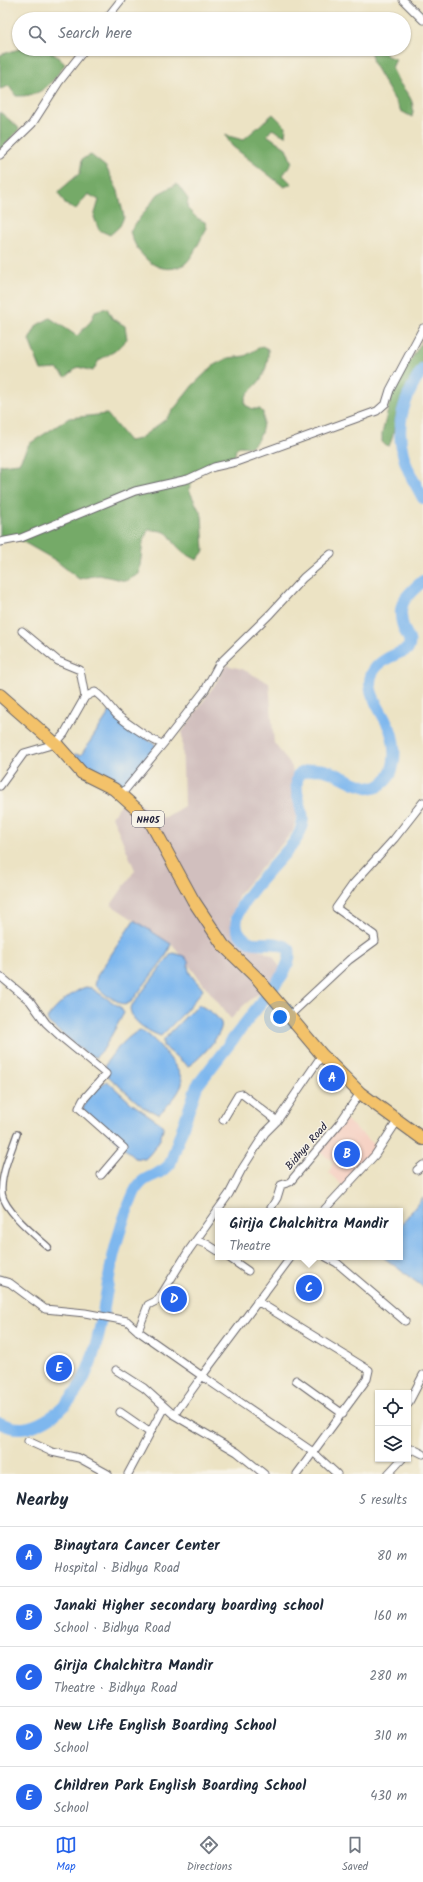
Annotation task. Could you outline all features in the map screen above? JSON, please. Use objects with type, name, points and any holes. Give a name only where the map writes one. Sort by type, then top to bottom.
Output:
[{"type":"main road","name":"NH05","points":[[0,694],[55,744],[82,773],[114,789],[150,821],[193,900],[223,945],[257,978],[322,1055],[360,1093],[423,1139]]},
{"type":"street","points":[[112,12],[121,0]]},
{"type":"street","points":[[403,0],[423,20]]},
{"type":"street","points":[[0,155],[32,124],[59,82],[79,56]]},
{"type":"street","points":[[0,542],[21,538],[135,491],[188,478],[214,467],[236,462],[377,411],[386,403],[393,384],[423,328]]},
{"type":"street","points":[[121,795],[200,696],[220,664],[270,614],[303,578],[331,554]]},
{"type":"street","points":[[22,631],[58,661],[80,670],[85,697]]},
{"type":"street","points":[[0,786],[24,753],[55,744],[64,734],[85,697],[95,692],[102,697],[116,714],[129,725],[138,729],[155,742],[163,744]]},
{"type":"street","points":[[289,1016],[349,960],[375,941],[374,935],[336,908],[354,884],[394,839],[423,802]]},
{"type":"street","points":[[0,976],[30,1000],[46,1023],[106,1074],[83,1100],[79,1108],[124,1148],[101,1174]]},
{"type":"street","points":[[218,1208],[265,1133],[277,1121],[322,1055]]},
{"type":"street","name":"Bidhya Road","points":[[271,1208],[278,1198],[281,1185],[290,1182],[339,1124],[360,1093]]},
{"type":"street","points":[[223,1120],[238,1095],[242,1094],[277,1121]]},
{"type":"street","points":[[326,1208],[376,1154],[398,1120]]},
{"type":"street","points":[[16,1134],[2,1181],[2,1195],[14,1214],[48,1247]]},
{"type":"street","points":[[417,1170],[423,1165]]},
{"type":"street","points":[[138,1331],[148,1305],[158,1300],[215,1213]]},
{"type":"street","points":[[196,1241],[207,1244],[215,1249]]},
{"type":"street","points":[[233,1260],[248,1270]]},
{"type":"street","points":[[174,1415],[289,1260]]},
{"type":"street","points":[[332,1260],[337,1263],[405,1321]]},
{"type":"street","points":[[0,1280],[10,1283],[45,1309],[85,1313],[127,1321],[138,1331],[313,1452],[337,1474]]},
{"type":"street","points":[[257,1301],[369,1370],[367,1379],[297,1474]]},
{"type":"street","points":[[116,1370],[144,1388],[174,1415],[236,1452],[264,1474]]},
{"type":"street","points":[[411,1398],[423,1375]]},
{"type":"street","points":[[296,1380],[342,1414]]},
{"type":"street","points":[[128,1474],[149,1432],[164,1407]]},
{"type":"street","points":[[120,1412],[149,1432]]},
{"type":"street","points":[[28,1441],[52,1452],[79,1458],[108,1474]]},
{"type":"street","points":[[411,1449],[423,1454]]},
{"type":"street","points":[[388,1474],[387,1473],[399,1462]]},
{"type":"shaded area","points":[[226,665],[242,669],[269,683],[274,743],[292,767],[297,813],[293,831],[239,894],[230,919],[245,943],[273,956],[282,971],[279,977],[244,1005],[231,1019],[173,945],[111,905],[135,870],[112,816],[128,796],[164,818],[184,806],[182,732],[215,684]]},
{"type":"shaded area","points":[[345,1119],[376,1146],[369,1157],[343,1186],[329,1173],[333,1161],[319,1152]]},
{"type":"green space","points":[[12,51],[12,56],[56,56],[65,64],[55,78],[39,92],[25,96],[16,96],[9,86],[0,89],[0,55]]},
{"type":"green space","points":[[372,56],[387,56],[396,59],[392,68],[411,100],[413,107],[412,117],[401,111],[373,63]]},
{"type":"green space","points":[[0,112],[18,127],[19,130],[0,150]]},
{"type":"green space","points":[[273,114],[286,127],[285,136],[272,129],[267,135],[286,148],[292,163],[283,175],[292,184],[284,187],[232,146],[225,135],[243,140]]},
{"type":"green space","points":[[91,155],[106,167],[118,191],[124,217],[120,226],[110,235],[99,230],[94,217],[99,200],[88,194],[75,210],[65,204],[58,192],[80,173],[82,159]]},
{"type":"green space","points":[[177,184],[188,199],[187,208],[197,218],[205,222],[207,228],[195,251],[186,263],[170,269],[162,268],[154,265],[141,254],[136,247],[130,231],[158,194]]},
{"type":"green space","points":[[107,308],[112,318],[125,326],[127,339],[115,351],[99,360],[93,371],[78,367],[66,377],[57,369],[41,370],[29,340],[37,325],[50,318],[77,336],[91,321],[95,311]]},
{"type":"green space","points":[[423,335],[423,363],[414,374],[402,395],[397,409],[391,442],[389,446],[385,445],[382,442],[382,434],[393,389],[421,343]]},
{"type":"green space","points":[[262,346],[268,349],[266,368],[260,381],[248,393],[245,401],[245,405],[253,409],[260,409],[263,412],[263,422],[260,436],[250,447],[239,446],[236,449],[232,459],[208,465],[195,472],[189,490],[202,516],[204,551],[197,560],[176,545],[166,533],[157,530],[148,530],[143,542],[139,574],[126,581],[99,575],[79,579],[55,560],[11,535],[0,538],[0,465],[19,463],[29,444],[69,418],[107,414],[129,441],[139,439],[166,419],[193,385],[214,365],[228,358],[245,356]]},
{"type":"water","points":[[111,710],[135,731],[157,746],[127,786],[121,788],[86,774],[74,754],[81,755]]},
{"type":"water","points":[[134,920],[171,944],[166,956],[131,1002],[124,1005],[106,995],[95,985],[97,976]]},
{"type":"water","points":[[174,953],[184,956],[189,962],[188,966],[190,974],[203,990],[180,1017],[161,1036],[141,1026],[134,1018],[130,1008],[171,954]]},
{"type":"water","points":[[86,987],[91,988],[120,1007],[124,1013],[103,1050],[96,1057],[88,1055],[49,1023],[47,1019],[65,1000]]},
{"type":"water","points":[[199,1005],[217,1017],[221,1023],[221,1028],[215,1040],[209,1047],[198,1059],[188,1066],[163,1046],[163,1040],[190,1012]]},
{"type":"water","points":[[140,1030],[145,1032],[159,1045],[173,1063],[182,1079],[182,1084],[178,1093],[159,1114],[144,1108],[109,1077],[105,1068],[109,1058],[119,1047],[130,1036]]},
{"type":"water","points":[[107,1081],[131,1103],[163,1125],[162,1134],[157,1144],[145,1159],[135,1158],[83,1109],[88,1097],[99,1086]]},
{"type":"water","points":[[423,1197],[423,1287],[387,1260],[403,1260],[403,1222]]},
{"type":"waterway","points":[[423,369],[415,382],[404,407],[400,432],[404,459],[423,498]]},
{"type":"waterway","points":[[0,1423],[6,1426],[18,1428],[29,1427],[40,1423],[64,1407],[78,1389],[88,1369],[95,1348],[119,1233],[134,1193],[142,1182],[161,1172],[170,1164],[197,1086],[283,974],[286,968],[289,959],[289,949],[282,945],[249,942],[243,938],[238,931],[236,921],[240,909],[247,897],[295,841],[300,831],[302,815],[297,793],[298,775],[308,770],[318,769],[336,774],[354,783],[374,788],[382,784],[388,778],[394,763],[394,746],[390,729],[374,700],[370,684],[371,677],[377,666],[390,657],[408,649],[409,641],[402,621],[402,607],[407,596],[423,581]]},
{"type":"place","name":"Binaytara Cancer Center","points":[[332,1078]]},
{"type":"place","name":"Janaki Higher secondary boarding school","points":[[347,1154]]},
{"type":"place","name":"Girija Chalchitra Mandir","points":[[309,1288]]},
{"type":"place","name":"New Life English Boarding School","points":[[174,1299]]},
{"type":"place","name":"Children Park English Boarding School","points":[[59,1368]]}]
